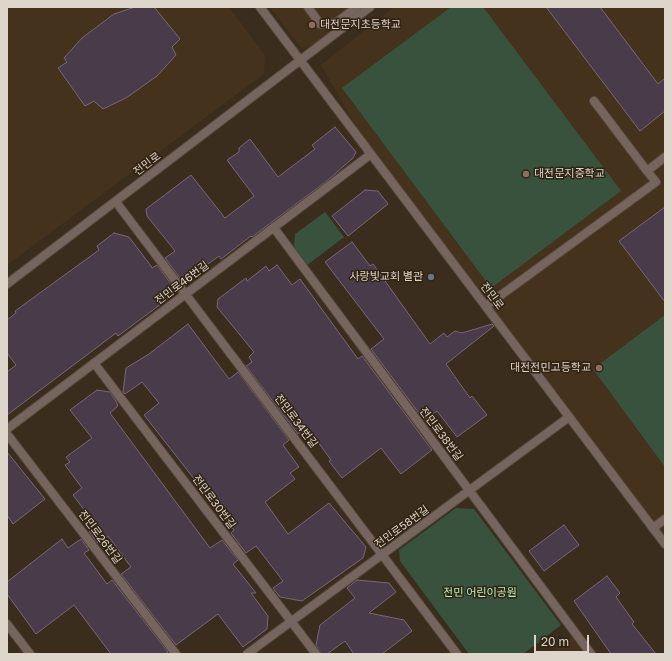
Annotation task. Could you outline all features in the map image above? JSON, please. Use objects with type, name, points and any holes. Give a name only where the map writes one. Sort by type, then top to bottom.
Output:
[{"type":"street","name":"전민로","points":[[260,7],[665,544]]},
{"type":"street","points":[[308,7],[320,24],[337,22],[358,7]]},
{"type":"street","name":"전민로","points":[[7,284],[370,7]]},
{"type":"street","points":[[486,306],[656,182],[594,100]]},
{"type":"street","name":"전민로46번길","points":[[7,429],[371,154]]},
{"type":"street","points":[[647,171],[665,157]]},
{"type":"street","name":"전민로34번길","points":[[116,202],[458,654]]},
{"type":"street","name":"전민로38번길","points":[[274,228],[591,654]]},
{"type":"street","name":"전민로30번길","points":[[94,363],[316,654]]},
{"type":"street","name":"전민로58번길","points":[[247,654],[569,417]]},
{"type":"street","name":"전민로26번길","points":[[7,434],[176,654]]},
{"type":"street","points":[[653,528],[665,519]]},
{"type":"street","points":[[7,624],[30,654]]},
{"type":"shaded area","points":[[7,7],[229,7],[265,55],[264,74],[7,265]]},
{"type":"shaded area","name":"대전문지초등학교","points":[[270,7],[363,7],[317,43],[302,49]]},
{"type":"shaded area","name":"대전문지중학교","points":[[394,7],[665,7],[665,544],[370,151],[321,65]]},
{"type":"shaded area","points":[[573,636],[585,653],[549,654]]},
{"type":"green space","points":[[451,7],[483,7],[621,191],[491,288],[342,88]]},
{"type":"green space","points":[[325,212],[344,237],[306,266],[296,252],[294,245],[295,234]]},
{"type":"green space","points":[[665,315],[665,467],[593,369]]},
{"type":"green space","name":"전민 어린이공원","points":[[456,508],[474,509],[561,625],[523,654],[469,654],[400,561],[399,550]]},
{"type":"building","points":[[135,7],[154,7],[180,39],[172,47],[176,55],[157,76],[126,98],[103,109],[94,101],[85,106],[58,68],[67,62],[64,58],[82,38],[114,14]]},
{"type":"building","points":[[546,7],[600,7],[658,84],[665,78],[665,111],[640,131]]},
{"type":"building","points":[[335,127],[356,152],[353,158],[328,180],[252,237],[251,236],[221,259],[219,256],[183,282],[165,258],[175,251],[147,216],[146,209],[191,175],[225,218],[254,196],[227,160],[239,152],[239,148],[250,139],[278,177],[315,149],[312,145]]},
{"type":"building","points":[[365,190],[378,191],[388,204],[348,236],[332,216]]},
{"type":"building","points":[[665,207],[665,302],[619,241]]},
{"type":"building","points":[[114,233],[129,237],[152,268],[157,265],[175,289],[170,292],[173,295],[118,336],[116,333],[7,415],[7,372],[16,365],[7,353],[7,320],[16,313],[15,311],[99,250],[97,246]]},
{"type":"building","points":[[352,242],[370,266],[373,264],[430,344],[444,333],[447,337],[455,331],[462,333],[492,324],[494,326],[446,364],[470,398],[472,396],[487,415],[457,437],[437,411],[424,420],[371,349],[384,339],[325,262]]},
{"type":"building","points":[[277,265],[292,285],[300,279],[358,359],[362,356],[432,450],[401,474],[381,448],[342,478],[307,427],[298,434],[246,366],[252,362],[249,357],[254,352],[217,307],[218,299],[246,278],[247,281],[266,266],[269,271]]},
{"type":"building","points":[[188,324],[229,379],[238,372],[289,440],[283,445],[299,467],[290,473],[295,479],[265,502],[288,534],[329,503],[366,547],[363,558],[302,601],[280,597],[273,588],[283,581],[256,546],[246,553],[231,533],[234,530],[144,415],[159,403],[142,382],[125,394],[123,392],[126,368],[149,354]]},
{"type":"building","points":[[97,390],[110,392],[118,406],[110,413],[210,548],[222,540],[238,560],[233,564],[256,593],[251,593],[268,616],[267,629],[243,647],[218,614],[176,645],[121,574],[131,567],[108,536],[98,543],[89,532],[97,527],[73,495],[82,488],[65,465],[70,462],[66,457],[92,438],[70,410]]},
{"type":"building","points":[[7,452],[45,499],[13,524],[7,515]]},
{"type":"building","points":[[564,525],[579,545],[544,571],[529,551]]},
{"type":"building","points":[[62,539],[68,548],[81,539],[89,550],[84,553],[107,584],[112,580],[168,652],[165,654],[111,654],[74,605],[36,634],[7,594],[7,582]]},
{"type":"building","points":[[607,576],[620,593],[616,597],[634,622],[632,624],[656,654],[611,654],[574,601]]},
{"type":"building","points":[[357,580],[389,583],[396,592],[369,613],[404,620],[412,631],[382,654],[354,654],[345,641],[327,654],[321,654],[316,645],[320,625],[355,598],[347,588]]},
{"type":"place","name":"대전문지초등학교","points":[[312,25]]},
{"type":"place","name":"대전문지중학교","points":[[526,174]]},
{"type":"place","name":"사랑빛교회 별관","points":[[431,277]]},
{"type":"place","name":"대전전민고등학교","points":[[599,368]]}]
